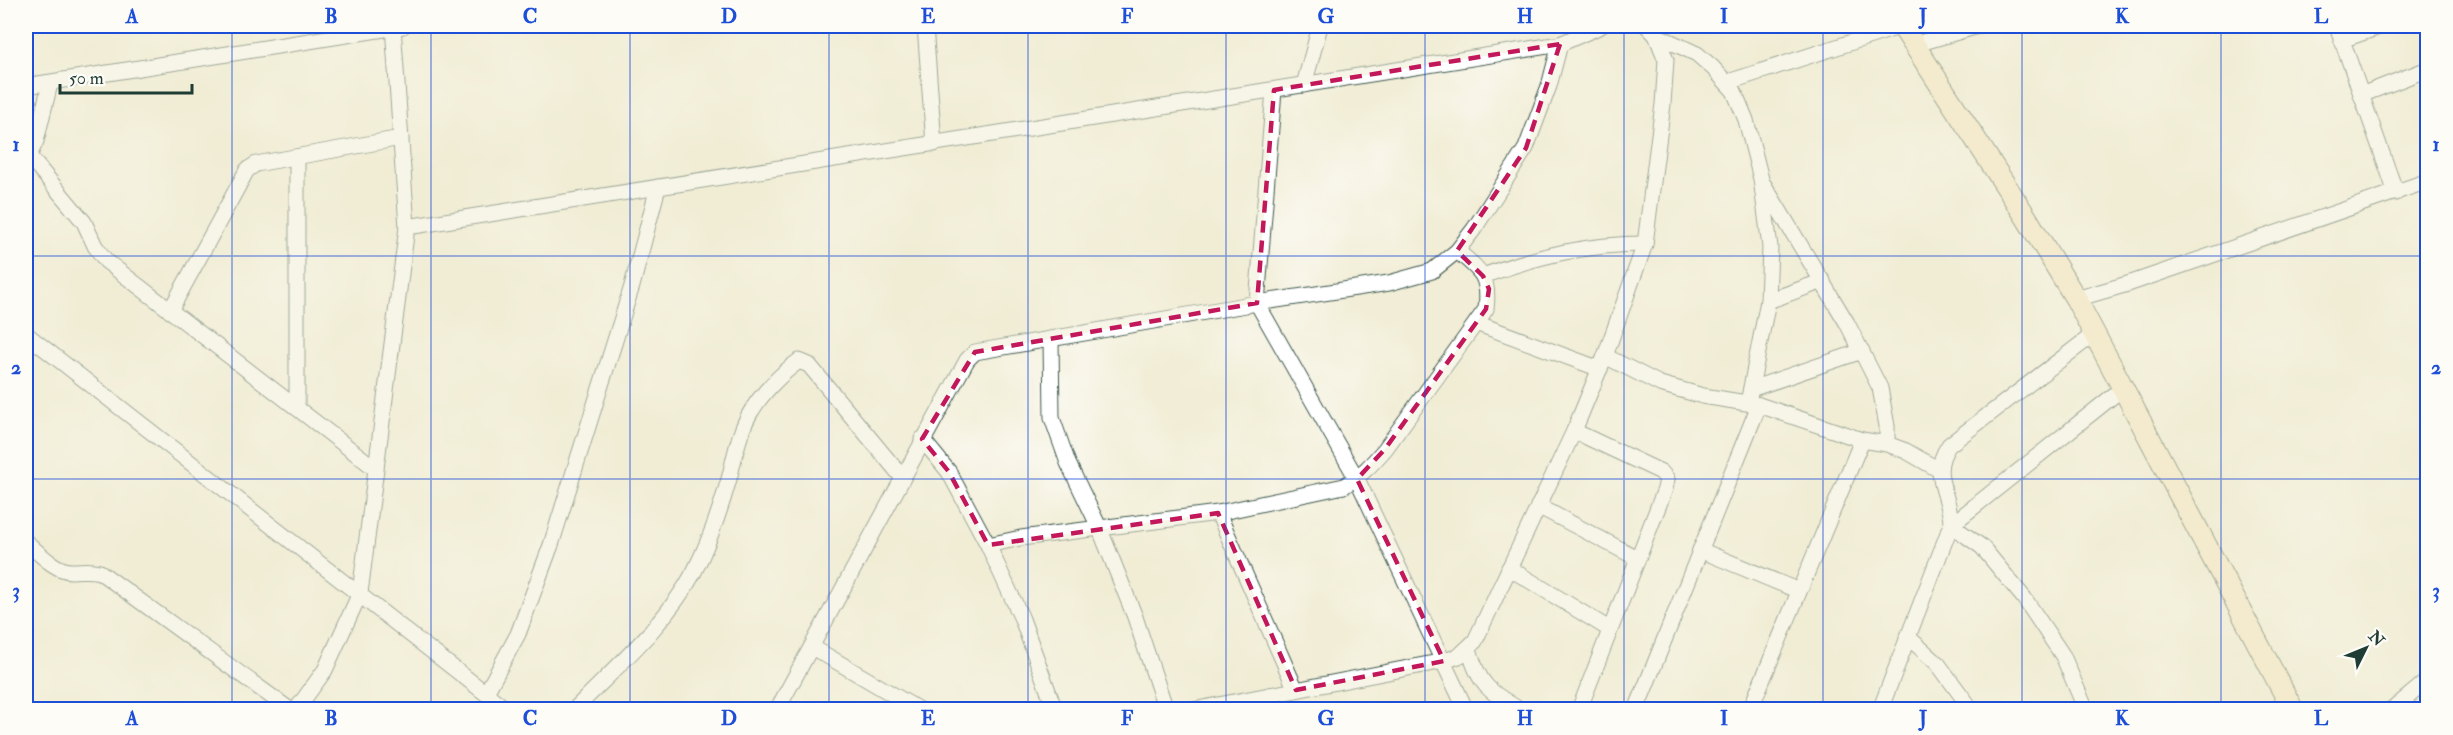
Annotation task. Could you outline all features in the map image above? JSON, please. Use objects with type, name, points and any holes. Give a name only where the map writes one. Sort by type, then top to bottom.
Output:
[{"type":"main road","points":[[1902,26],[2026,217],[2076,299],[2293,710]]},
{"type":"street","points":[[26,86],[50,84],[396,26],[407,227],[360,593],[326,670],[296,710]]},
{"type":"street","points":[[925,26],[934,144]]},
{"type":"street","points":[[1304,85],[1320,26]]},
{"type":"street","points":[[407,227],[1560,44],[1601,26]]},
{"type":"street","points":[[1728,82],[1902,26]]},
{"type":"street","points":[[1913,45],[1978,26]]},
{"type":"street","points":[[2382,26],[2339,33],[2396,193]]},
{"type":"street","points":[[1636,710],[1700,550],[1753,399],[1768,301],[1770,247],[1761,179],[1746,120],[1734,91],[1728,82],[1697,54],[1651,30]]},
{"type":"street","points":[[1193,710],[1272,702],[1296,690],[1444,661],[1460,656],[1469,649],[1574,431],[1645,244],[1664,104],[1666,60],[1651,30]]},
{"type":"street","points":[[777,710],[926,433],[967,360],[975,352],[1257,303],[1389,283],[1432,271],[1457,250],[1474,229],[1526,148],[1549,86],[1560,44]]},
{"type":"street","points":[[2361,94],[2427,69]]},
{"type":"street","points":[[50,84],[36,141],[27,159],[84,222],[95,246],[106,261],[376,469]]},
{"type":"street","points":[[1274,90],[1257,303],[1357,478],[1466,710]]},
{"type":"street","points":[[170,311],[248,170],[256,164],[401,138]]},
{"type":"street","points":[[297,157],[297,408]]},
{"type":"street","points":[[1761,179],[1823,281],[1880,388],[1886,417],[1887,444]]},
{"type":"street","points":[[2076,299],[2131,283],[2427,181]]},
{"type":"street","points":[[486,693],[518,634],[551,545],[632,286],[658,187]]},
{"type":"street","points":[[1483,276],[1517,263],[1591,246],[1645,244]]},
{"type":"street","points":[[992,544],[1099,527],[1218,513],[1344,486],[1357,478],[1385,449],[1486,309],[1488,289],[1483,276],[1457,250]]},
{"type":"street","points":[[1768,301],[1823,281]]},
{"type":"street","points":[[1476,323],[1703,396],[1753,399],[1862,440],[1887,444],[1939,470]]},
{"type":"street","points":[[26,334],[507,710]]},
{"type":"street","points":[[1880,710],[1951,525],[1951,513],[1939,470],[1941,457],[1949,445],[2094,334]]},
{"type":"street","points":[[1051,339],[1052,418],[1068,463],[1099,527],[1135,617],[1164,704],[1169,710]]},
{"type":"street","points":[[1753,399],[1862,351]]},
{"type":"street","points":[[574,710],[626,658],[672,605],[692,575],[706,546],[729,479],[737,446],[752,410],[787,370],[799,361],[809,364],[902,477]]},
{"type":"street","points":[[1951,525],[2123,388]]},
{"type":"street","points":[[1574,431],[1661,472],[1666,479],[1665,489],[1579,710]]},
{"type":"street","points":[[926,433],[992,544],[1055,710]]},
{"type":"street","points":[[1750,710],[1862,440]]},
{"type":"street","points":[[1538,506],[1637,558]]},
{"type":"street","points":[[1218,513],[1296,690]]},
{"type":"street","points":[[1951,525],[1982,548],[2024,598],[2063,656],[2086,710]]},
{"type":"street","points":[[26,542],[56,566],[69,571],[85,568],[100,572],[290,710]]},
{"type":"street","points":[[1700,550],[1799,591]]},
{"type":"street","points":[[1509,568],[1609,629]]},
{"type":"street","points":[[1907,636],[1938,664],[1972,710]]},
{"type":"street","points":[[812,647],[919,710]]},
{"type":"street","points":[[1469,649],[1475,671],[1482,683],[1498,697],[1520,710]]},
{"type":"street","points":[[2392,710],[2427,680]]},
{"type":"highlighted area","points":[[1560,44],[1526,148],[1457,251],[1483,276],[1489,289],[1486,309],[1385,449],[1357,479],[1444,661],[1296,690],[1218,513],[988,545],[949,472],[922,439],[975,352],[1257,303],[1274,90]]}]
